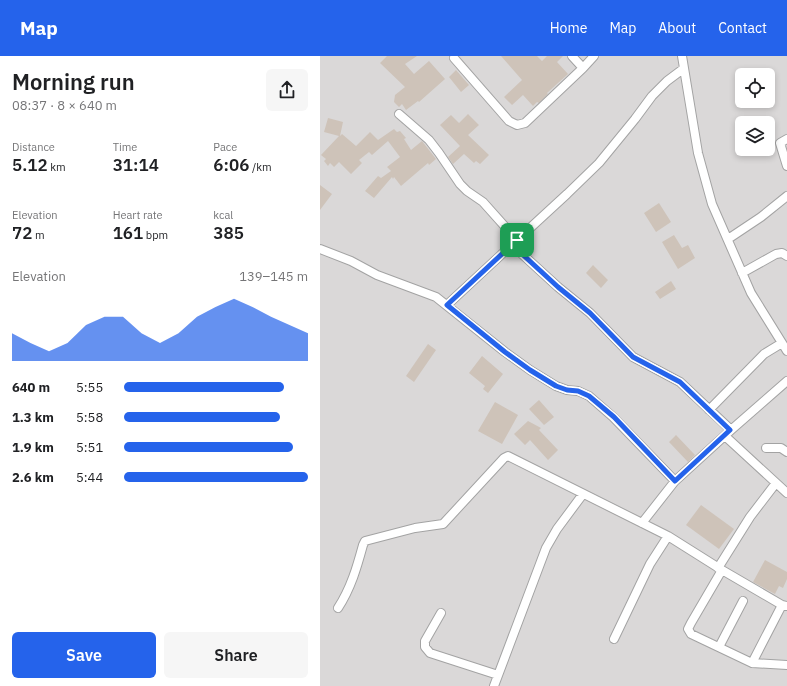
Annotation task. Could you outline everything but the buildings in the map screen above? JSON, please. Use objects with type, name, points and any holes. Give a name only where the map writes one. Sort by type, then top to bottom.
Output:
[{"type":"street","points":[[572,56],[583,68]]},
{"type":"street","points":[[454,58],[509,121],[517,125],[525,123],[594,56]]},
{"type":"street","points":[[682,56],[698,153],[712,204],[751,293],[787,351]]},
{"type":"street","points":[[447,305],[599,163],[652,96],[667,81],[683,69]]},
{"type":"street","points":[[399,114],[429,140],[440,153],[460,184],[483,202],[517,240],[522,254],[558,287],[590,313],[633,357],[680,382],[709,410],[728,433],[787,494]]},
{"type":"street","points":[[787,139],[780,143],[787,166]]},
{"type":"street","points":[[728,239],[761,217],[787,196]]},
{"type":"street","points":[[320,249],[351,261],[377,275],[436,297],[530,370],[556,386],[567,390],[578,391],[589,396],[614,417],[675,481]]},
{"type":"street","points":[[742,273],[776,254],[782,253],[787,256]]},
{"type":"street","points":[[709,410],[764,354],[782,343]]},
{"type":"street","points":[[642,523],[675,481],[787,382]]},
{"type":"street","points":[[766,448],[781,448],[787,452]]},
{"type":"street","points":[[338,608],[345,597],[365,541],[415,528],[443,524],[504,458],[508,456],[514,457],[583,494],[668,536],[720,569],[784,606],[752,663]]},
{"type":"street","points":[[776,483],[750,517],[688,629],[691,634],[752,663],[787,665]]},
{"type":"street","points":[[494,686],[546,548],[557,529],[583,494]]},
{"type":"street","points":[[614,639],[650,564],[668,536]]},
{"type":"street","points":[[719,647],[744,601]]},
{"type":"street","points":[[441,613],[425,641],[425,647],[430,653],[498,675]]},
{"type":"shaded area","points":[[320,56],[787,56],[787,686],[320,686]]},
{"type":"route","points":[[517,240],[522,254],[558,287],[590,313],[633,357],[680,382],[730,430],[675,481],[614,417],[589,396],[578,391],[567,390],[556,386],[530,370],[505,352],[447,305],[517,240]]}]
